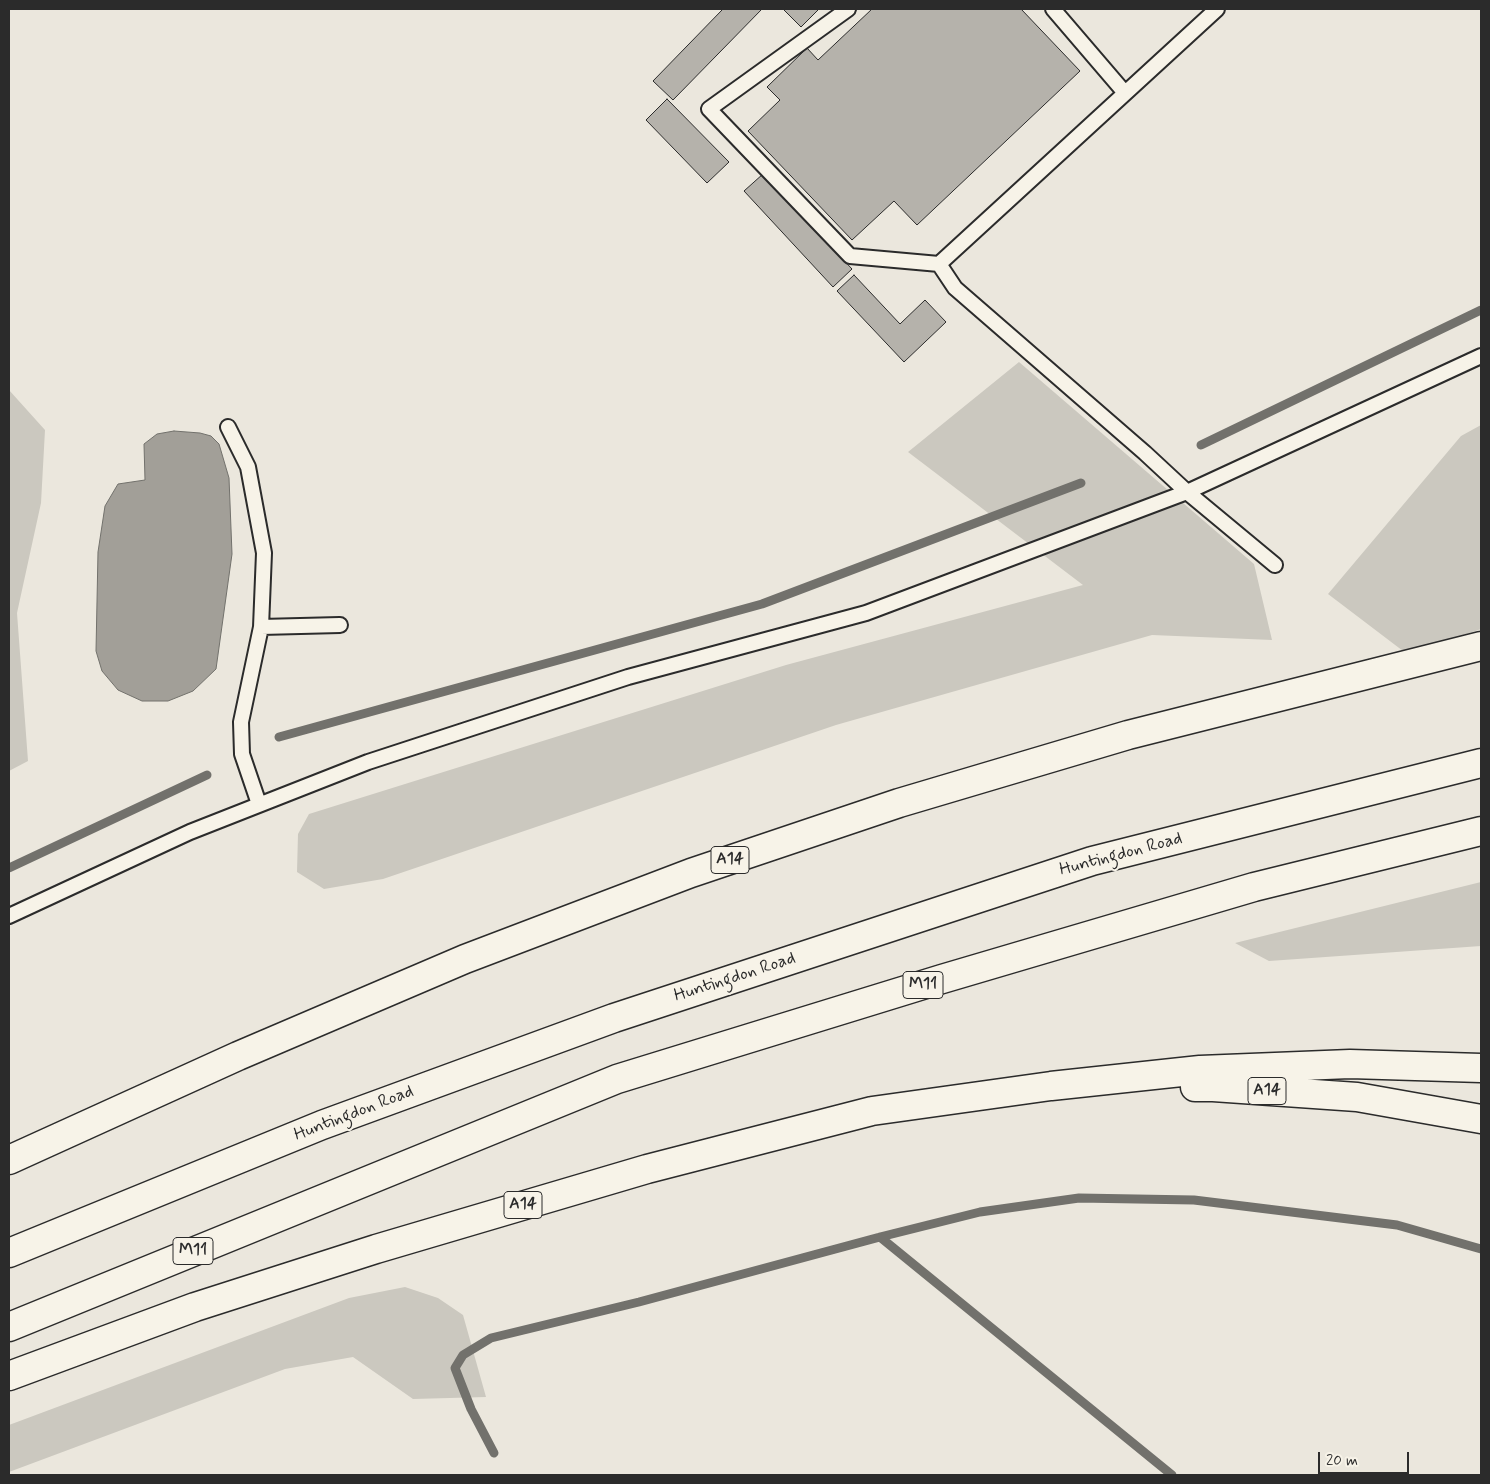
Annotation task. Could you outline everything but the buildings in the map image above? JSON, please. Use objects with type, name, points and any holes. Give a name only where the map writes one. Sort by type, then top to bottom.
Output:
[{"type":"highway","name":"A14","points":[[9,1160],[238,1056],[465,959],[691,873],[899,803],[1128,736],[1481,646]]},
{"type":"highway","name":"Huntingdon Road","points":[[9,1253],[322,1125],[633,1012],[1092,861],[1481,763]]},
{"type":"highway","name":"M11","points":[[9,1326],[617,1078],[1254,887],[1481,831]]},
{"type":"highway","name":"A14","points":[[9,1376],[195,1307],[299,1273],[647,1168],[872,1111],[1051,1086],[1200,1070],[1350,1064],[1481,1068]]},
{"type":"highway","name":"A14","points":[[1051,1086],[1213,1087],[1347,1096],[1481,1119]]},
{"type":"lane","points":[[1053,9],[1125,93]]},
{"type":"lane","points":[[845,10],[708,109],[850,256],[939,264],[1217,9]]},
{"type":"lane","points":[[939,264],[955,288],[1187,492],[1275,565]]},
{"type":"lane","points":[[9,916],[190,832],[368,762],[628,677],[866,613],[1187,492],[1481,356]]},
{"type":"lane","points":[[228,427],[248,467],[264,553],[262,627],[241,722],[242,754],[258,804]]},
{"type":"lane","points":[[262,627],[340,626]]},
{"type":"shaded area","points":[[1019,362],[1254,564],[1272,640],[1152,635],[836,725],[383,879],[324,889],[297,872],[298,834],[309,814],[786,665],[1083,585],[908,452]]},
{"type":"shaded area","points":[[9,390],[45,430],[41,503],[17,613],[28,761],[9,771]]},
{"type":"shaded area","points":[[1481,425],[1481,629],[1407,654],[1328,594],[1461,436]]},
{"type":"shaded area","points":[[174,431],[211,436],[219,444],[229,478],[232,554],[216,669],[193,691],[168,701],[142,701],[118,690],[102,671],[96,651],[98,552],[105,506],[118,484],[145,480],[144,444],[157,434]]},
{"type":"shaded area","points":[[1481,882],[1481,946],[1269,961],[1235,943]]},
{"type":"shaded area","points":[[405,1287],[438,1298],[463,1315],[486,1397],[413,1399],[353,1357],[285,1369],[9,1472],[9,1425],[349,1298]]},
{"type":"waterway","points":[[1201,445],[1481,310]]},
{"type":"waterway","points":[[279,737],[762,604],[1081,483]]},
{"type":"waterway","points":[[9,868],[207,775]]},
{"type":"waterway","points":[[494,1453],[471,1409],[455,1368],[463,1355],[491,1338],[639,1302],[980,1212],[1079,1198],[1194,1200],[1397,1225],[1481,1249]]},
{"type":"waterway","points":[[880,1237],[1172,1475]]}]
